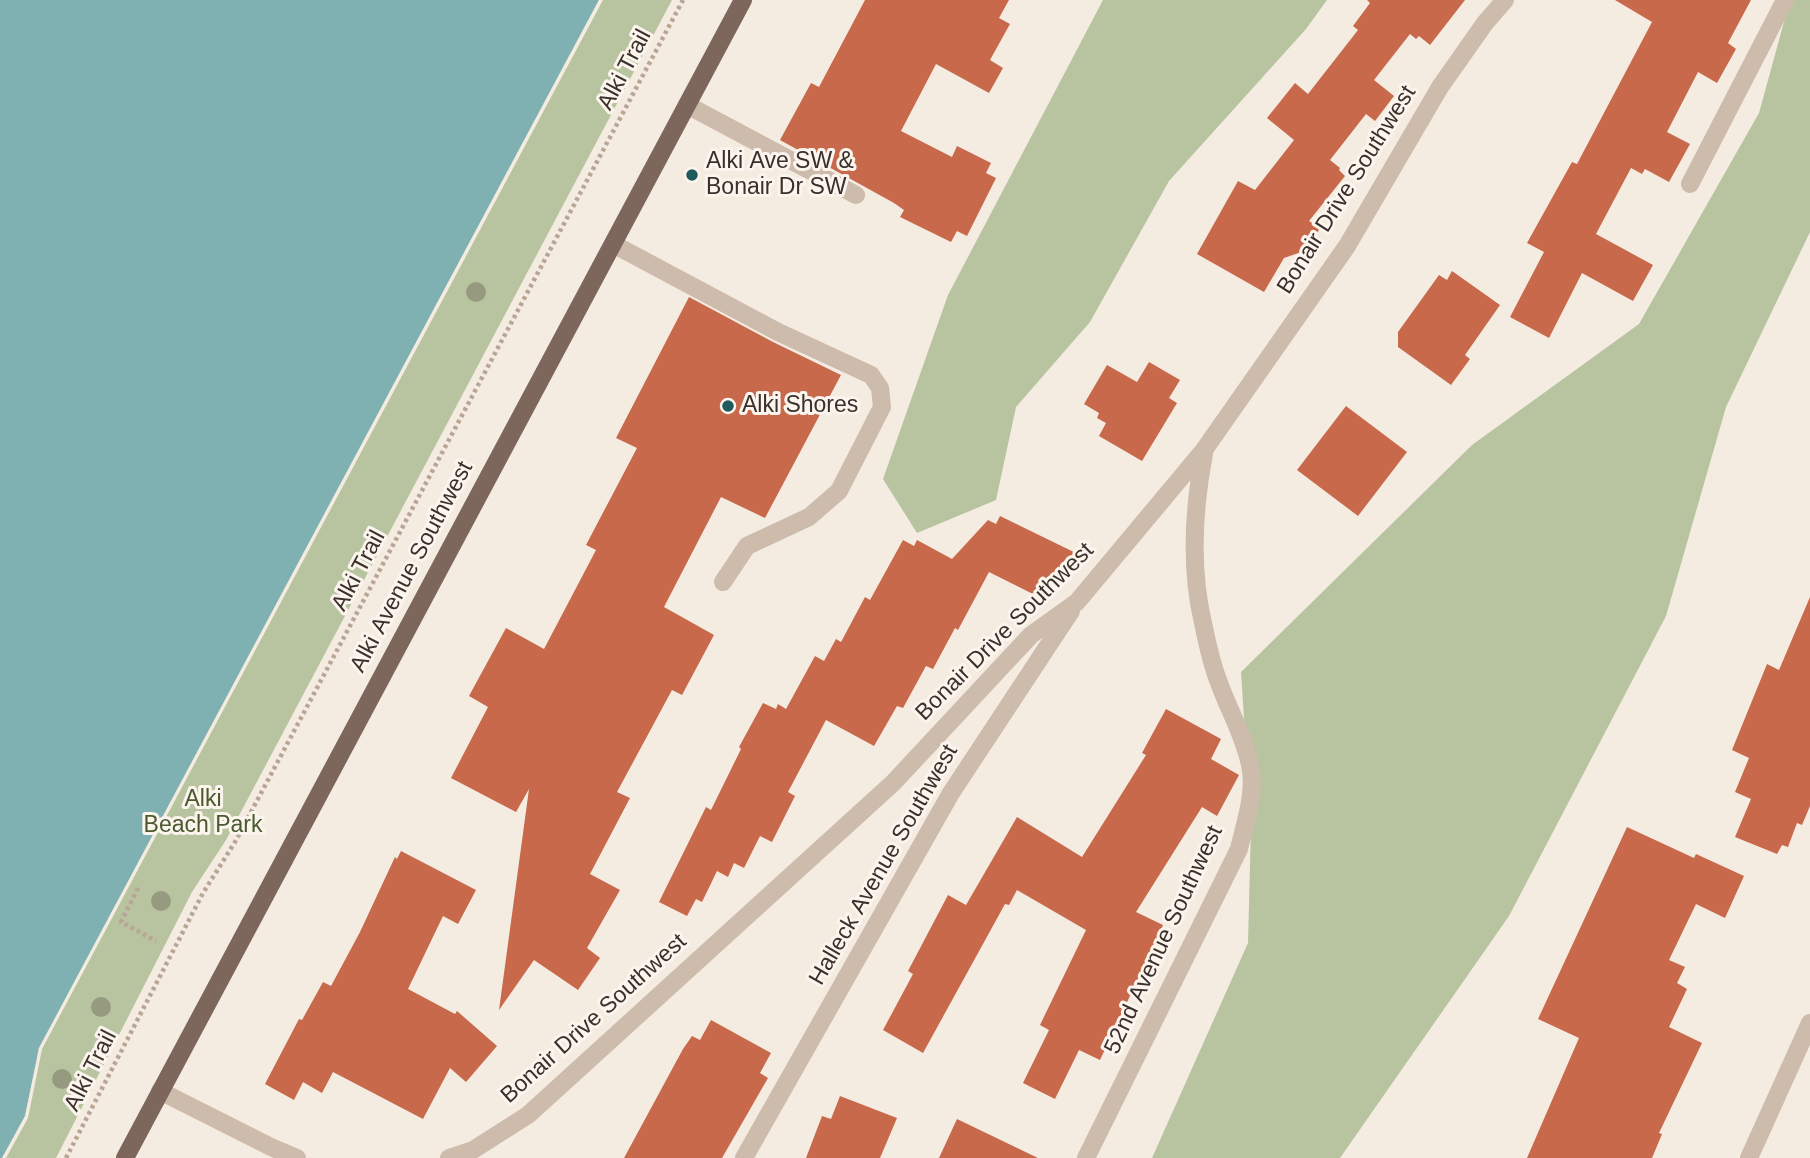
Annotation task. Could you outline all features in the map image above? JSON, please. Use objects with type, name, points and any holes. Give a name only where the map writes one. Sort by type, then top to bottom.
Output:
[{"type":"main road","name":"Alki Avenue Southwest","points":[[125,1158],[743,0]]},
{"type":"street","name":"Bonair Drive Southwest","points":[[449,1158],[473,1150],[528,1115],[893,783],[1031,635],[1077,602],[1204,450],[1347,246],[1440,87],[1485,23],[1505,0]]},
{"type":"street","points":[[1690,184],[1785,0]]},
{"type":"street","points":[[687,105],[856,195]]},
{"type":"street","points":[[613,244],[779,332],[870,375],[880,388],[882,407],[839,491],[809,517],[747,546],[723,582]]},
{"type":"street","name":"52nd Avenue Southwest","points":[[1086,1158],[1239,849],[1251,800],[1251,767],[1217,680],[1202,622],[1194,569],[1195,500],[1204,450]]},
{"type":"street","name":"Halleck Avenue Southwest","points":[[744,1158],[951,793],[1077,602]]},
{"type":"street","points":[[1749,1158],[1810,1023]]},
{"type":"street","points":[[160,1091],[297,1158]]},
{"type":"path","name":"Alki Trail","points":[[66,1158],[197,905],[241,830],[682,0]]},
{"type":"path","points":[[138,888],[121,922],[156,941]]},
{"type":"green space","name":"Alki Beach Park","points":[[599,0],[672,0],[226,840],[192,892],[56,1158],[2,1158],[39,1048]]},
{"type":"green space","points":[[1103,0],[1327,0],[1306,29],[1169,181],[1090,322],[1016,407],[996,500],[917,533],[883,479],[948,295]]},
{"type":"green space","points":[[1790,0],[1810,0],[1810,232],[1726,407],[1666,616],[1509,916],[1340,1158],[1152,1158],[1248,943],[1251,826],[1241,672],[1472,445],[1639,324],[1759,113]]},
{"type":"water","points":[[0,0],[599,0],[39,1048],[25,1116],[2,1158],[0,1158]]},
{"type":"pier","points":[[599,0],[603,0],[42,1049],[28,1118],[6,1158],[2,1158],[25,1116],[39,1048]]},
{"type":"building","points":[[865,0],[1009,0],[999,18],[1010,24],[990,60],[1003,68],[989,93],[936,64],[901,131],[952,157],[957,146],[991,163],[986,173],[996,178],[967,236],[957,231],[951,242],[900,217],[904,210],[894,203],[780,140],[811,83],[819,87]]},
{"type":"building","points":[[1367,0],[1465,0],[1430,45],[1419,36],[1416,39],[1410,34],[1374,80],[1394,96],[1375,121],[1366,114],[1330,160],[1345,176],[1309,221],[1320,228],[1307,250],[1284,258],[1264,292],[1197,254],[1238,181],[1255,190],[1294,140],[1267,118],[1295,83],[1308,94],[1358,30],[1353,26],[1370,3]]},
{"type":"building","points":[[1615,0],[1751,0],[1728,43],[1736,49],[1717,83],[1698,72],[1667,132],[1690,144],[1669,182],[1645,169],[1642,174],[1631,168],[1596,234],[1653,265],[1633,301],[1582,273],[1549,338],[1510,317],[1544,252],[1527,243],[1572,162],[1577,164],[1652,22]]},
{"type":"building","points":[[1452,271],[1500,305],[1465,355],[1470,359],[1451,385],[1398,347],[1398,332],[1439,275],[1447,280]]},
{"type":"building","points":[[689,297],[841,375],[765,518],[721,497],[664,607],[714,635],[682,695],[672,690],[617,792],[630,798],[590,874],[620,890],[587,948],[600,958],[578,990],[534,960],[499,1010],[529,789],[516,812],[451,778],[488,707],[469,696],[506,628],[544,649],[596,550],[586,545],[637,448],[616,438]]},
{"type":"building","points":[[1149,362],[1180,380],[1169,398],[1177,403],[1142,461],[1099,436],[1106,423],[1097,418],[1099,413],[1084,404],[1107,365],[1137,382]]},
{"type":"building","points":[[1346,406],[1407,452],[1358,516],[1297,470]]},
{"type":"building","points":[[1000,516],[1086,558],[1060,585],[1049,580],[1035,595],[989,572],[958,630],[955,628],[933,669],[926,666],[903,708],[897,706],[874,746],[826,720],[788,792],[795,796],[772,842],[760,836],[744,868],[734,863],[728,877],[717,871],[702,902],[696,899],[687,916],[659,902],[706,807],[711,810],[741,749],[739,747],[763,703],[776,709],[778,704],[786,709],[815,656],[824,661],[836,639],[841,642],[865,597],[870,600],[903,540],[914,546],[917,540],[952,559],[988,520],[996,524]]},
{"type":"building","points":[[1810,597],[1810,806],[1802,825],[1797,823],[1788,847],[1782,845],[1777,854],[1735,837],[1751,799],[1735,792],[1749,758],[1732,750],[1767,664],[1779,670]]},
{"type":"building","points":[[1166,709],[1221,739],[1211,759],[1239,775],[1217,816],[1202,807],[1136,912],[1163,925],[1100,1060],[1079,1050],[1055,1099],[1023,1083],[1049,1030],[1040,1025],[1086,930],[1017,890],[1009,905],[1005,904],[923,1053],[883,1030],[913,974],[908,971],[948,895],[966,905],[1017,817],[1082,857],[1146,755],[1142,753]]},
{"type":"building","points":[[1627,827],[1694,858],[1696,854],[1744,876],[1725,918],[1696,904],[1669,960],[1685,967],[1677,983],[1687,989],[1669,1027],[1702,1043],[1659,1133],[1662,1134],[1652,1158],[1527,1158],[1579,1038],[1538,1019]]},
{"type":"building","points":[[401,851],[476,890],[458,924],[443,916],[408,989],[455,1014],[457,1011],[497,1046],[466,1082],[450,1068],[423,1119],[333,1072],[322,1093],[303,1082],[294,1100],[265,1084],[299,1019],[302,1020],[323,982],[331,986],[395,857],[397,859]]},
{"type":"building","points":[[711,1020],[771,1053],[760,1073],[768,1078],[722,1158],[624,1158],[683,1049],[692,1036],[700,1040]]},
{"type":"building","points":[[840,1096],[897,1118],[880,1158],[806,1158],[822,1116],[831,1119]]},
{"type":"building","points":[[957,1119],[1038,1158],[939,1158]]},
{"type":"place","name":"Alki Ave SW & Bonair Dr SW","points":[[692,175]]},
{"type":"place","name":"Alki Shores","points":[[728,406]]}]
